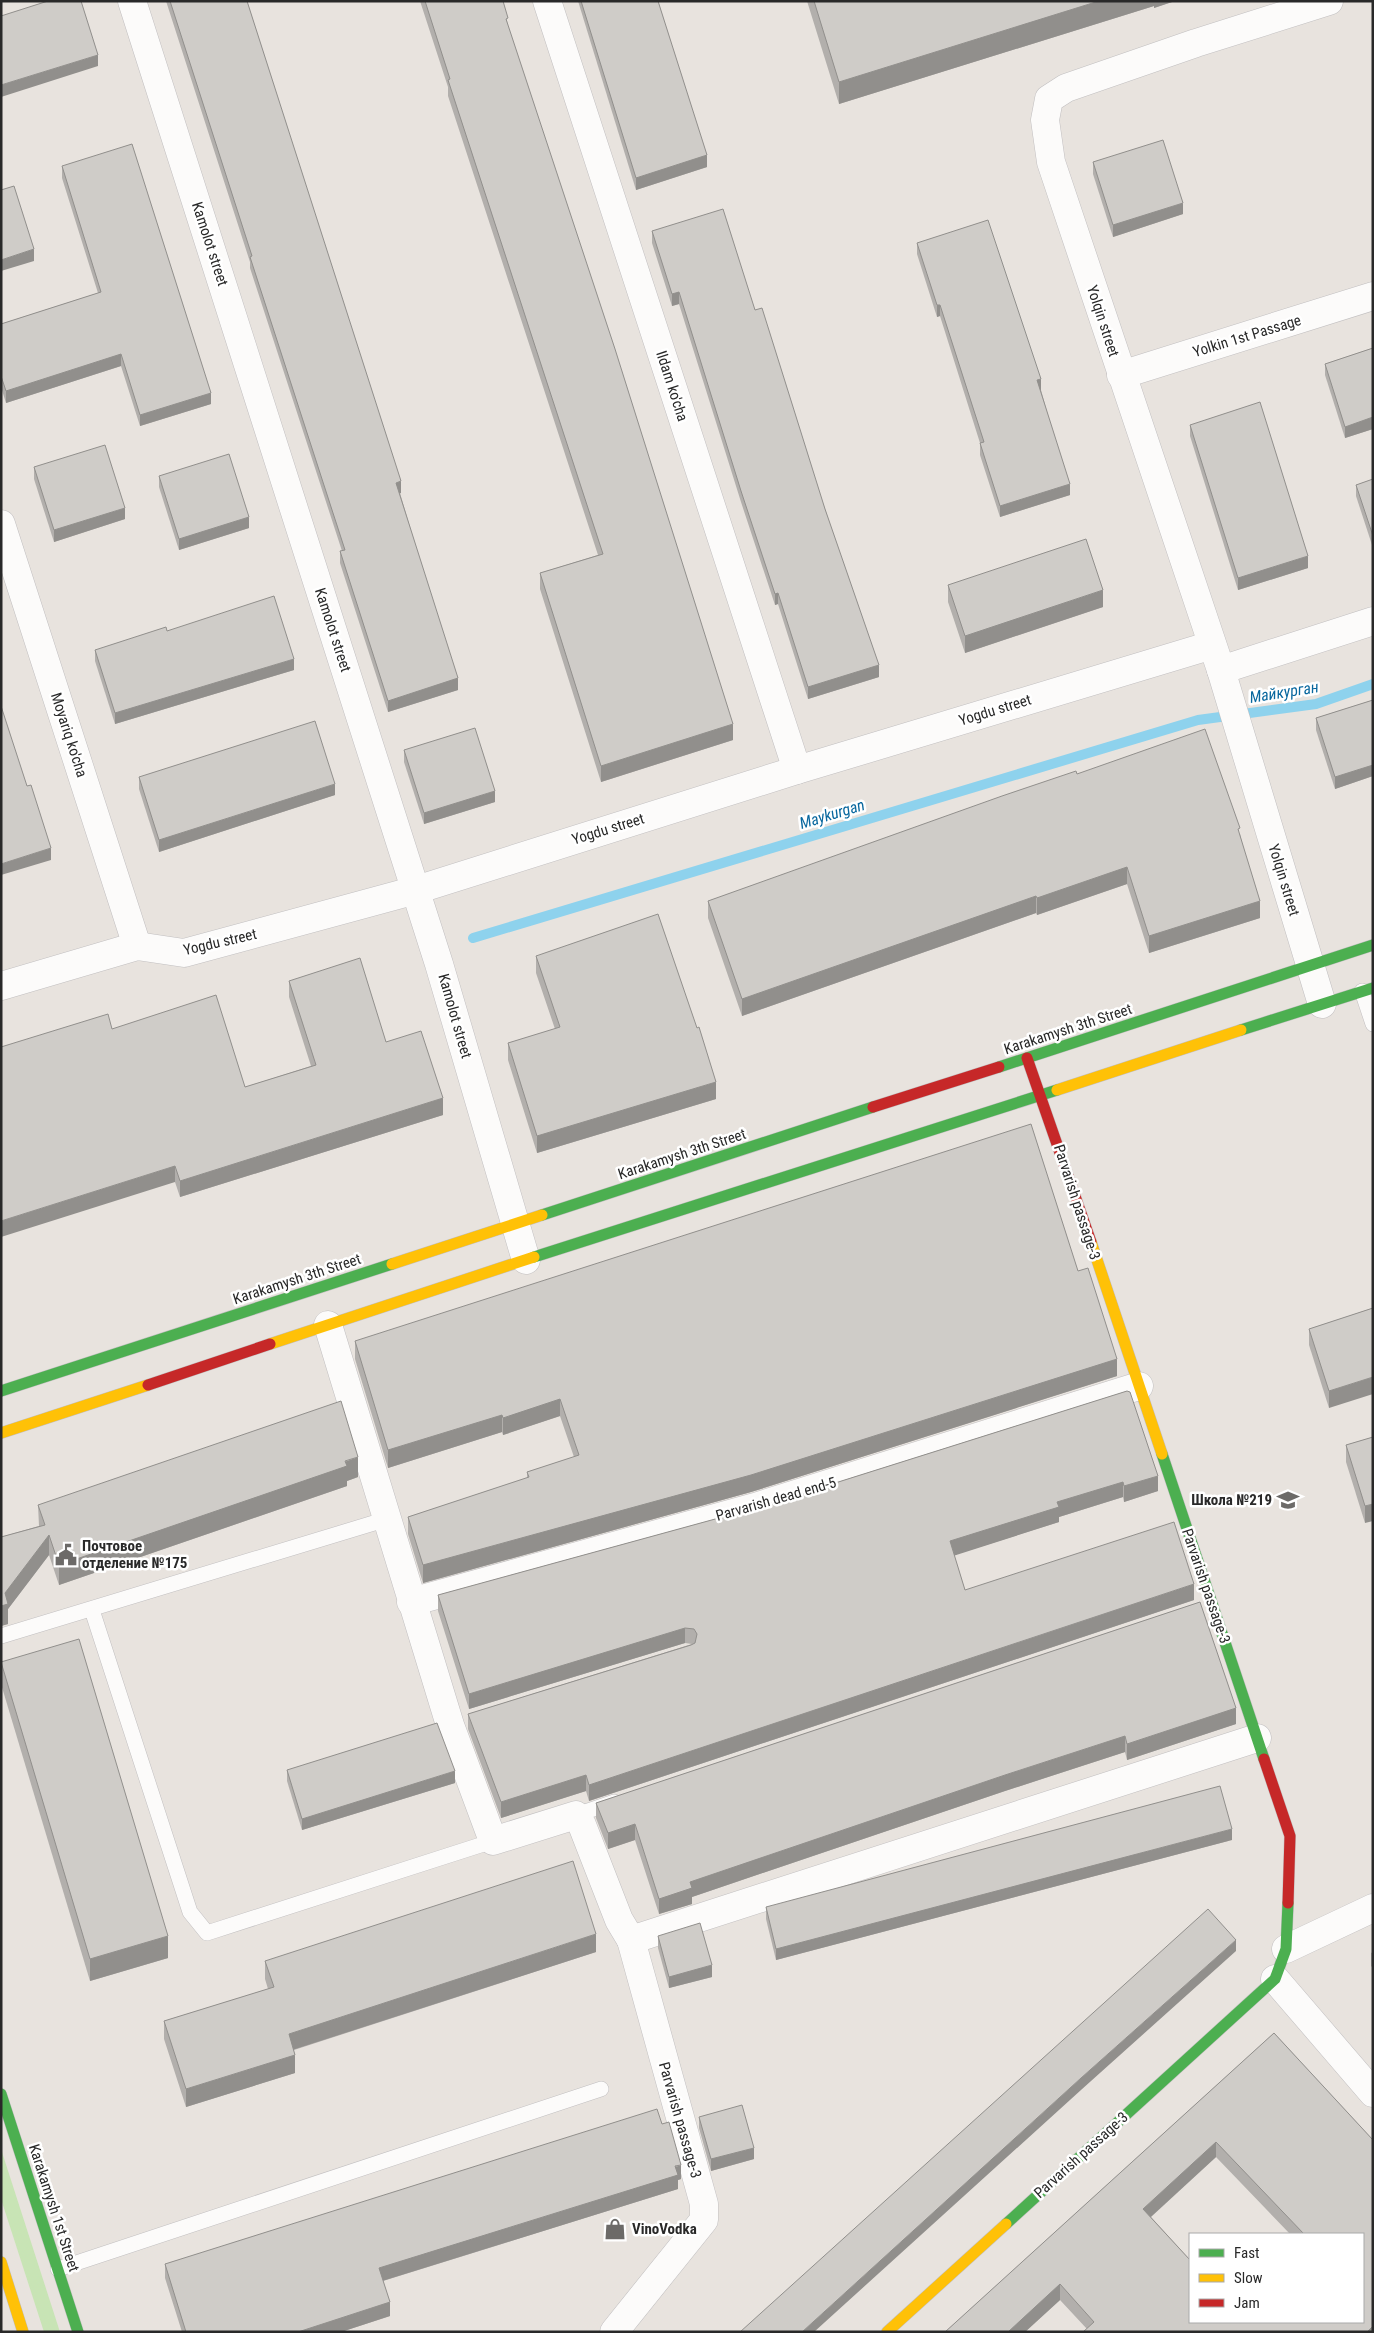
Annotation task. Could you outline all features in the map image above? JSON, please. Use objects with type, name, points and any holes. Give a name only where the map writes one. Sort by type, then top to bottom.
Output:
[{"type":"main road","name":"Karakamysh 3th Street","points":[[1,1391],[1373,945]]},
{"type":"main road","points":[[1,1433],[526,1260],[1040,1096],[1367,989]]},
{"type":"main road","name":"Parvarish passage-3","points":[[887,2332],[1275,1979],[1286,1950],[1290,1836],[1257,1738],[1207,1606],[1138,1386],[1051,1123],[1027,1058]]},
{"type":"main road","name":"Karakamysh 1st Street","points":[[1,2094],[78,2332]]},
{"type":"main road","points":[[1,2262],[23,2332]]},
{"type":"street","name":"Kamolot street","points":[[132,1],[419,899],[526,1260]]},
{"type":"street","name":"Ildam ko'cha","points":[[547,1],[797,770]]},
{"type":"street","name":"Yolqin street","points":[[1322,1004],[1216,657],[1051,162],[1045,120],[1049,99],[1076,84],[1196,42],[1329,1]]},
{"type":"street","name":"Yolkin 1st Passage","points":[[1121,376],[1373,296]]},
{"type":"street","name":"Moyariq ko'cha","points":[[1,524],[137,946]]},
{"type":"street","points":[[1216,657],[1373,621]]},
{"type":"street","name":"Yogdu street","points":[[1,986],[137,946],[184,953],[419,899],[797,770],[1216,657]]},
{"type":"street","points":[[328,1325],[411,1602],[455,1723],[493,1841],[576,1815]]},
{"type":"street","name":"Parvarish dead end-5","points":[[411,1602],[755,1506],[1138,1386]]},
{"type":"street","points":[[630,1940],[1257,1738]]},
{"type":"street","name":"Parvarish passage-3","points":[[576,1815],[619,1920],[630,1940],[704,2204],[704,2220],[614,2332]]},
{"type":"street","points":[[1286,1950],[1373,1908]]},
{"type":"street","points":[[1275,1979],[1373,2093]]},
{"type":"lane","points":[[1367,989],[1373,1024]]},
{"type":"lane","points":[[1,1636],[92,1610],[387,1518]]},
{"type":"lane","points":[[92,1610],[190,1912],[207,1933],[493,1841]]},
{"type":"lane","points":[[576,1815],[632,1797]]},
{"type":"lane","points":[[58,2269],[601,2090]]},
{"type":"green space","points":[[1,2149],[60,2332],[44,2332],[1,2199]]},
{"type":"building","points":[[48,1],[81,1],[98,55],[1,85],[1,16]]},
{"type":"building","points":[[170,1],[247,1],[401,481],[396,483],[458,678],[388,701],[340,551],[345,550],[250,257],[252,256]]},
{"type":"building","points":[[425,1],[503,1],[508,18],[506,19],[615,349],[733,724],[601,766],[540,573],[603,554],[448,80],[450,79]]},
{"type":"building","points":[[581,1],[658,1],[707,155],[636,178]]},
{"type":"building","points":[[814,1],[1099,1],[839,82]]},
{"type":"building","points":[[1163,140],[1183,203],[1113,225],[1093,162]]},
{"type":"building","points":[[132,144],[211,393],[140,415],[121,354],[6,391],[1,376],[1,324],[101,292],[62,166]]},
{"type":"building","points":[[14,186],[34,249],[1,260],[1,190]]},
{"type":"building","points":[[723,209],[755,310],[762,308],[825,509],[879,665],[808,687],[778,593],[775,594],[741,491],[679,292],[672,294],[652,231]]},
{"type":"building","points":[[988,220],[1041,379],[1037,380],[1070,484],[1000,506],[980,443],[984,442],[940,305],[937,305],[917,243]]},
{"type":"building","points":[[1373,348],[1373,417],[1345,427],[1325,364]]},
{"type":"building","points":[[1260,402],[1308,556],[1238,578],[1190,425]]},
{"type":"building","points":[[105,445],[125,508],[54,530],[34,467]]},
{"type":"building","points":[[229,454],[249,517],[179,539],[159,476]]},
{"type":"building","points":[[1373,479],[1373,536],[1356,485]]},
{"type":"building","points":[[1086,539],[1103,590],[965,636],[948,585]]},
{"type":"building","points":[[274,596],[294,659],[115,713],[95,650],[166,627],[167,631]]},
{"type":"building","points":[[1373,700],[1373,765],[1335,777],[1316,718]]},
{"type":"building","points":[[1,706],[27,786],[31,785],[51,848],[1,864]]},
{"type":"building","points":[[315,721],[335,784],[159,840],[139,777]]},
{"type":"building","points":[[475,728],[495,791],[424,813],[404,750]]},
{"type":"building","points":[[1205,729],[1240,828],[1238,829],[1260,901],[1149,936],[1127,867],[1037,898],[1036,896],[742,999],[708,901],[1002,796],[1076,771],[1077,774]]},
{"type":"building","points":[[658,914],[697,1028],[699,1027],[716,1082],[537,1136],[508,1043],[560,1027],[536,956]]},
{"type":"building","points":[[360,958],[386,1042],[421,1031],[443,1098],[180,1181],[175,1166],[1,1221],[1,1047],[108,1014],[112,1029],[216,995],[245,1087],[316,1065],[289,981]]},
{"type":"building","points":[[1031,1124],[1078,1271],[1088,1268],[1117,1359],[751,1475],[423,1565],[408,1517],[529,1477],[527,1472],[579,1455],[560,1399],[503,1418],[502,1415],[388,1450],[355,1341]]},
{"type":"building","points":[[1373,1308],[1373,1377],[1329,1391],[1309,1329]]},
{"type":"building","points":[[1127,1391],[1130,1392],[1158,1476],[1124,1486],[1123,1482],[1057,1502],[1059,1507],[950,1541],[965,1590],[1174,1522],[1194,1584],[589,1785],[586,1775],[501,1802],[468,1714],[691,1645],[695,1643],[697,1634],[694,1629],[685,1628],[469,1694],[438,1595],[759,1507]]},
{"type":"building","points":[[341,1401],[358,1457],[345,1461],[347,1466],[59,1565],[49,1535],[5,1593],[8,1604],[1,1606],[1,1537],[45,1525],[38,1505]]},
{"type":"building","points":[[1373,1437],[1373,1504],[1365,1506],[1346,1445]]},
{"type":"building","points":[[1200,1602],[1236,1708],[1127,1744],[1125,1736],[1005,1775],[690,1882],[692,1888],[659,1899],[635,1824],[608,1833],[596,1803]]},
{"type":"building","points":[[79,1639],[168,1936],[90,1959],[1,1662]]},
{"type":"building","points":[[437,1723],[455,1771],[302,1819],[287,1770]]},
{"type":"building","points":[[1220,1786],[1232,1829],[776,1949],[766,1907]]},
{"type":"building","points":[[573,1861],[596,1934],[289,2034],[295,2055],[186,2089],[164,2021],[274,1987],[265,1961]]},
{"type":"building","points":[[1208,1909],[1236,1940],[802,2332],[740,2332]]},
{"type":"building","points":[[700,1923],[712,1965],[669,1977],[658,1936]]},
{"type":"building","points":[[1274,2033],[1373,2140],[1373,2326],[1367,2332],[1083,2332],[1094,2322],[1060,2284],[1008,2332],[945,2332]],"holes":[[[1216,2142],[1303,2233],[1364,2233],[1364,2323],[1189,2323],[1189,2259],[1143,2209]]]},
{"type":"building","points":[[742,2105],[754,2148],[711,2159],[699,2117]]},
{"type":"building","points":[[657,2109],[662,2124],[669,2122],[681,2165],[675,2166],[678,2175],[379,2268],[390,2302],[298,2332],[186,2332],[165,2264]]},
{"type":"waterway","name":"Maykurgan","points":[[473,938],[1198,720],[1316,704],[1373,684]]},
{"type":"traffic: fast","points":[[999,1067],[1373,945]]},
{"type":"traffic: fast","points":[[1241,1030],[1373,988]]},
{"type":"traffic: fast","points":[[534,1257],[1057,1090]]},
{"type":"traffic: fast","points":[[542,1215],[873,1107]]},
{"type":"traffic: fast","points":[[1,1391],[392,1264]]},
{"type":"traffic: fast","points":[[1162,1454],[1264,1759]]},
{"type":"traffic: fast","points":[[1006,2224],[1275,1979],[1286,1949],[1288,1903]]},
{"type":"traffic: fast","points":[[1,2094],[78,2332]]},
{"type":"traffic: slow","points":[[1057,1090],[1241,1030]]},
{"type":"traffic: slow","points":[[392,1264],[542,1215]]},
{"type":"traffic: slow","points":[[1091,1242],[1162,1454]]},
{"type":"traffic: slow","points":[[270,1344],[534,1257]]},
{"type":"traffic: slow","points":[[1,1433],[148,1385]]},
{"type":"traffic: slow","points":[[887,2332],[1006,2224]]},
{"type":"traffic: slow","points":[[1,2262],[23,2332]]},
{"type":"traffic: jam","points":[[1027,1058],[1091,1242]]},
{"type":"traffic: jam","points":[[873,1107],[999,1067]]},
{"type":"traffic: jam","points":[[148,1385],[270,1344]]},
{"type":"traffic: jam","points":[[1264,1759],[1290,1836],[1288,1903]]},
{"type":"place","name":"Школа №219","points":[[1288,1500]]},
{"type":"place","name":"Почтовое отделение №175","points":[[66,1555]]},
{"type":"place","name":"VinoVodka","points":[[615,2229]]},
{"type":"water label","name":"Майкурган","points":[[1284,692]]}]
